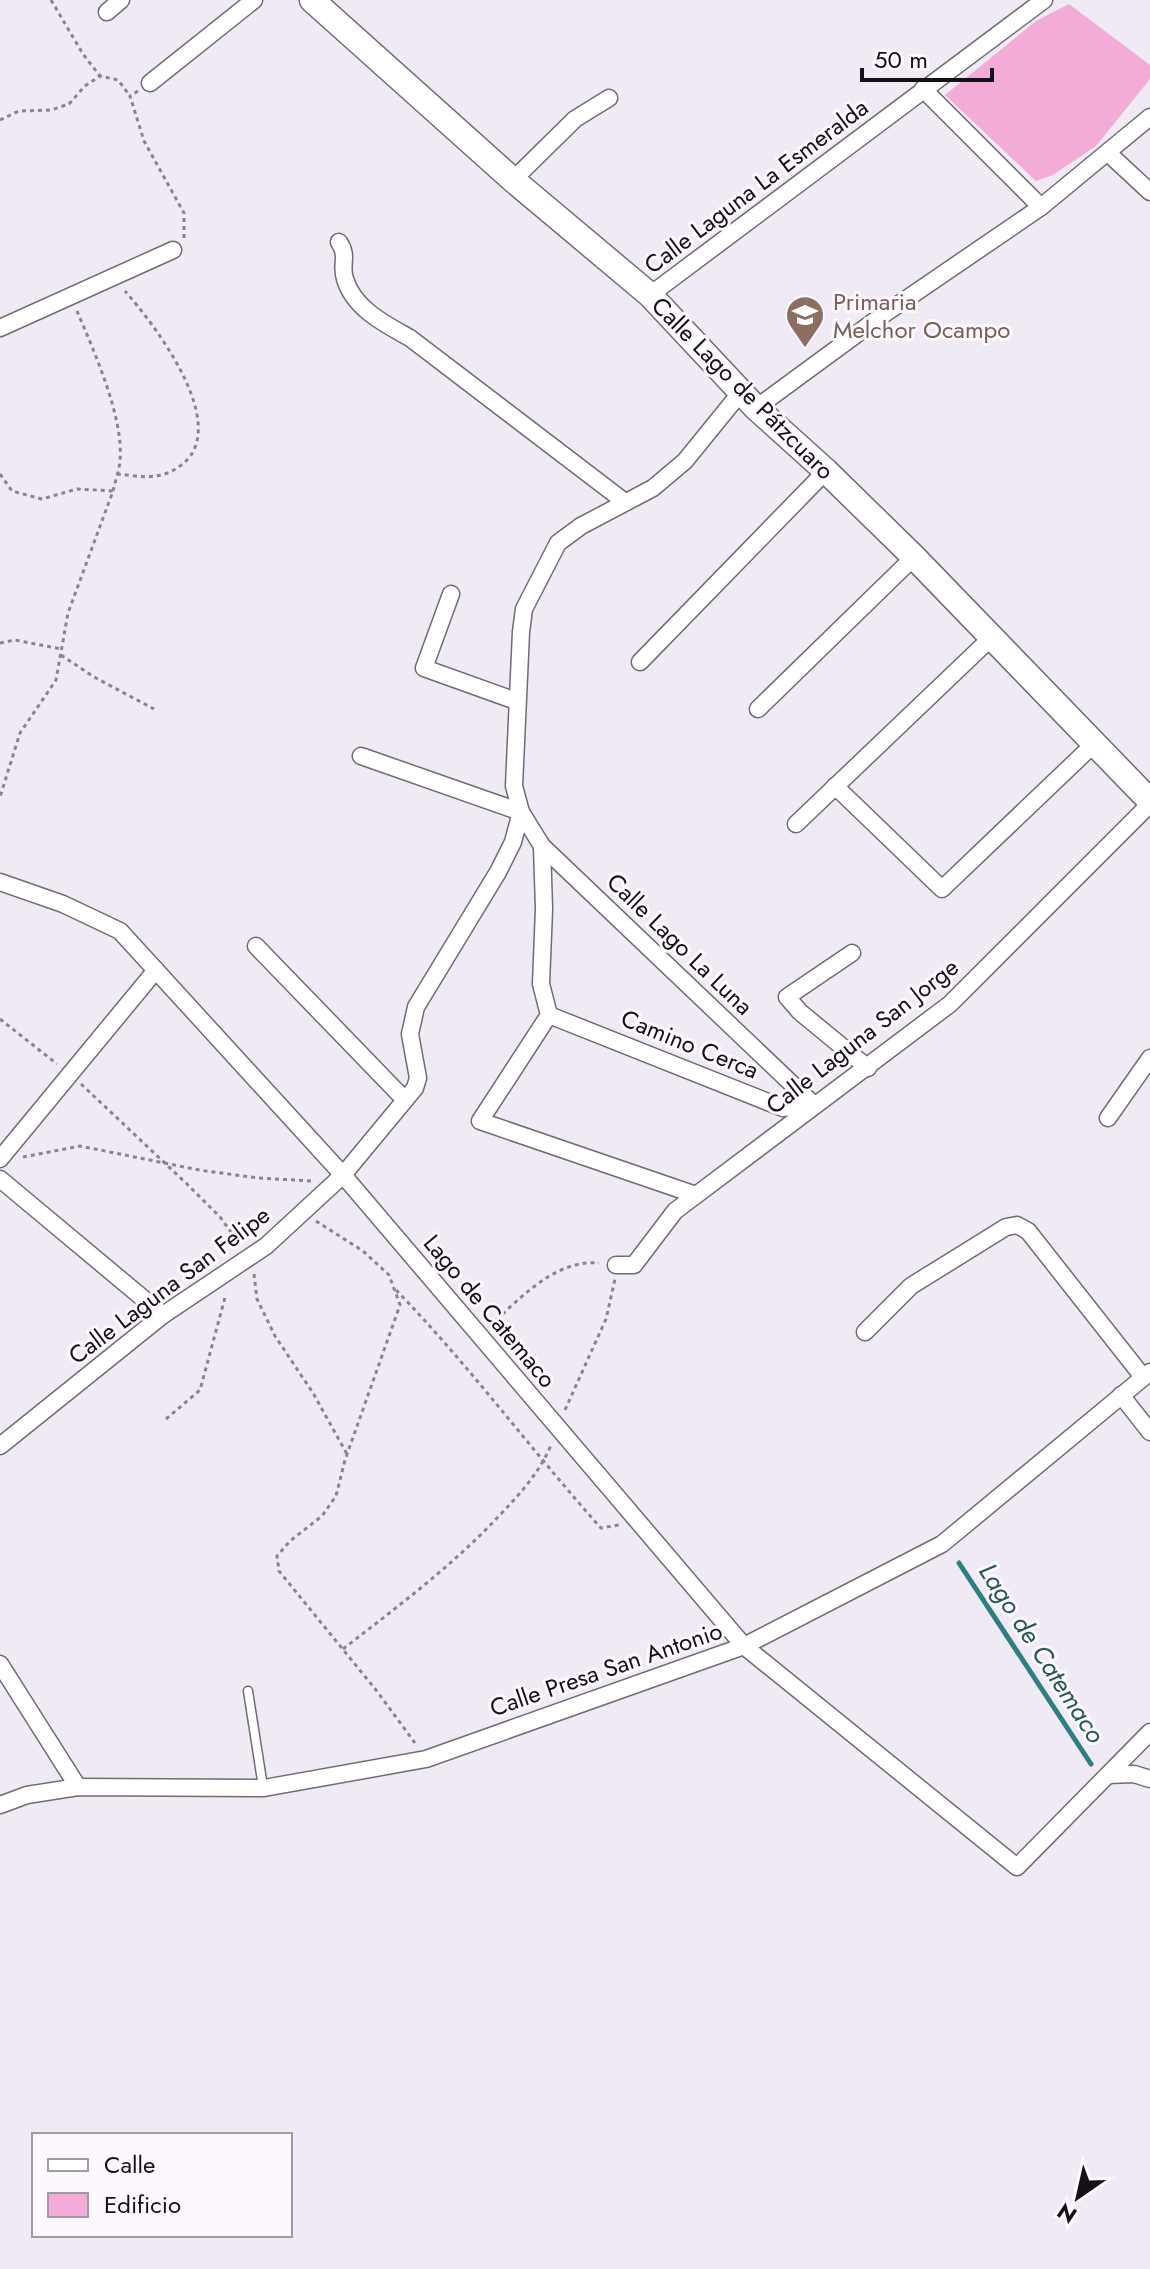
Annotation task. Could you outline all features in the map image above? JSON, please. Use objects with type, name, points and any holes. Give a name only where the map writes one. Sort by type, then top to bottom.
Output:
[{"type":"street","points":[[107,12],[121,0]]},
{"type":"street","points":[[150,83],[254,0]]},
{"type":"street","name":"Calle Lago de Pátzcuaro","points":[[312,0],[513,180],[650,295],[748,400],[914,557],[1150,802]]},
{"type":"street","name":"Calle Laguna La Esmeralda","points":[[650,295],[1044,0]]},
{"type":"street","points":[[923,89],[1041,207]]},
{"type":"street","points":[[513,180],[575,119],[609,98]]},
{"type":"street","name":"Calle Laguna San Felipe","points":[[0,1446],[163,1315],[266,1246],[339,1178],[415,1088],[418,1078],[410,1034],[416,1007],[498,872],[513,842],[521,812],[514,786],[516,701],[524,609],[558,543],[581,526],[653,488],[748,400],[880,317],[1041,207],[1150,117]]},
{"type":"street","points":[[1108,153],[1150,192]]},
{"type":"street","points":[[339,242],[345,252],[344,277],[355,297],[377,321],[410,338],[625,502]]},
{"type":"street","points":[[0,328],[173,250]]},
{"type":"street","points":[[640,662],[826,471]]},
{"type":"street","points":[[758,709],[914,557]]},
{"type":"street","points":[[451,594],[424,668],[516,701]]},
{"type":"street","points":[[796,824],[992,637]]},
{"type":"street","points":[[835,786],[942,889],[1094,744]]},
{"type":"street","points":[[361,756],[521,812]]},
{"type":"street","name":"Calle Laguna San Jorge","points":[[616,1265],[634,1265],[675,1211],[950,1004],[1150,802]]},
{"type":"street","name":"Calle Lago La Luna","points":[[521,812],[542,846],[814,1105]]},
{"type":"street","points":[[542,846],[544,909],[541,984],[549,1015],[480,1121],[696,1195]]},
{"type":"street","name":"Lago de Catemaco","points":[[0,882],[63,904],[120,931],[480,1336],[744,1646],[1017,1867],[1108,1775]]},
{"type":"street","points":[[256,946],[405,1100]]},
{"type":"street","points":[[852,953],[787,997],[800,1012],[868,1068]]},
{"type":"street","points":[[0,1159],[156,970]]},
{"type":"street","name":"Camino Cerca","points":[[549,1015],[783,1108],[814,1105]]},
{"type":"street","points":[[1108,1118],[1150,1058]]},
{"type":"street","points":[[0,1179],[163,1315]]},
{"type":"street","points":[[865,1332],[911,1286],[1006,1227],[1017,1225],[1028,1231],[1147,1374]]},
{"type":"street","name":"Calle Presa San Antonio","points":[[0,1805],[27,1795],[78,1787],[264,1788],[426,1759],[744,1646],[942,1544],[1147,1374]]},
{"type":"street","points":[[1121,1395],[1150,1432]]},
{"type":"street","points":[[0,1664],[78,1787]]},
{"type":"street","points":[[1108,1775],[1150,1732]]},
{"type":"street","points":[[1108,1775],[1134,1774],[1150,1779]]},
{"type":"lane","points":[[248,1691],[264,1788]]},
{"type":"path","points":[[51,0],[100,76],[118,80],[130,96],[144,141],[184,213],[185,236],[173,250]]},
{"type":"path","points":[[0,120],[19,111],[51,110],[69,104],[85,86],[100,76]]},
{"type":"path","points":[[130,96],[150,83]]},
{"type":"path","points":[[113,277],[145,314],[179,365],[199,423],[196,450],[180,468],[156,476],[117,474]]},
{"type":"path","points":[[0,797],[20,733],[56,680],[68,613],[113,491],[120,461],[119,438],[106,386],[71,296]]},
{"type":"path","points":[[0,474],[12,491],[42,499],[77,489],[113,491]]},
{"type":"path","points":[[0,643],[15,640],[61,652],[94,677],[154,709]]},
{"type":"path","points":[[0,1019],[70,1074],[220,1217],[249,1257],[257,1299],[275,1336],[313,1393],[347,1455]]},
{"type":"path","points":[[0,1159],[41,1156],[80,1146],[165,1165],[258,1178],[339,1178]]},
{"type":"path","points":[[302,1213],[363,1251],[389,1275],[400,1305],[347,1455],[336,1496],[322,1516],[290,1541],[277,1556],[279,1571],[426,1759]]},
{"type":"path","points":[[343,1649],[466,1551],[544,1463],[606,1319],[614,1291],[616,1265],[585,1262],[551,1275],[524,1295],[480,1336]]},
{"type":"path","points":[[166,1419],[200,1390],[226,1294],[228,1272]]},
{"type":"path","points":[[394,1289],[442,1339],[601,1528],[639,1523]]},
{"type":"building","points":[[1069,4],[1150,65],[1150,79],[1096,146],[1053,175],[1036,181],[945,95],[1036,21]]},
{"type":"waterway","name":"Lago de Catemaco","points":[[959,1563],[1091,1764]]},
{"type":"place","name":"Primaria Melchor Ocampo","points":[[805,349]]}]
